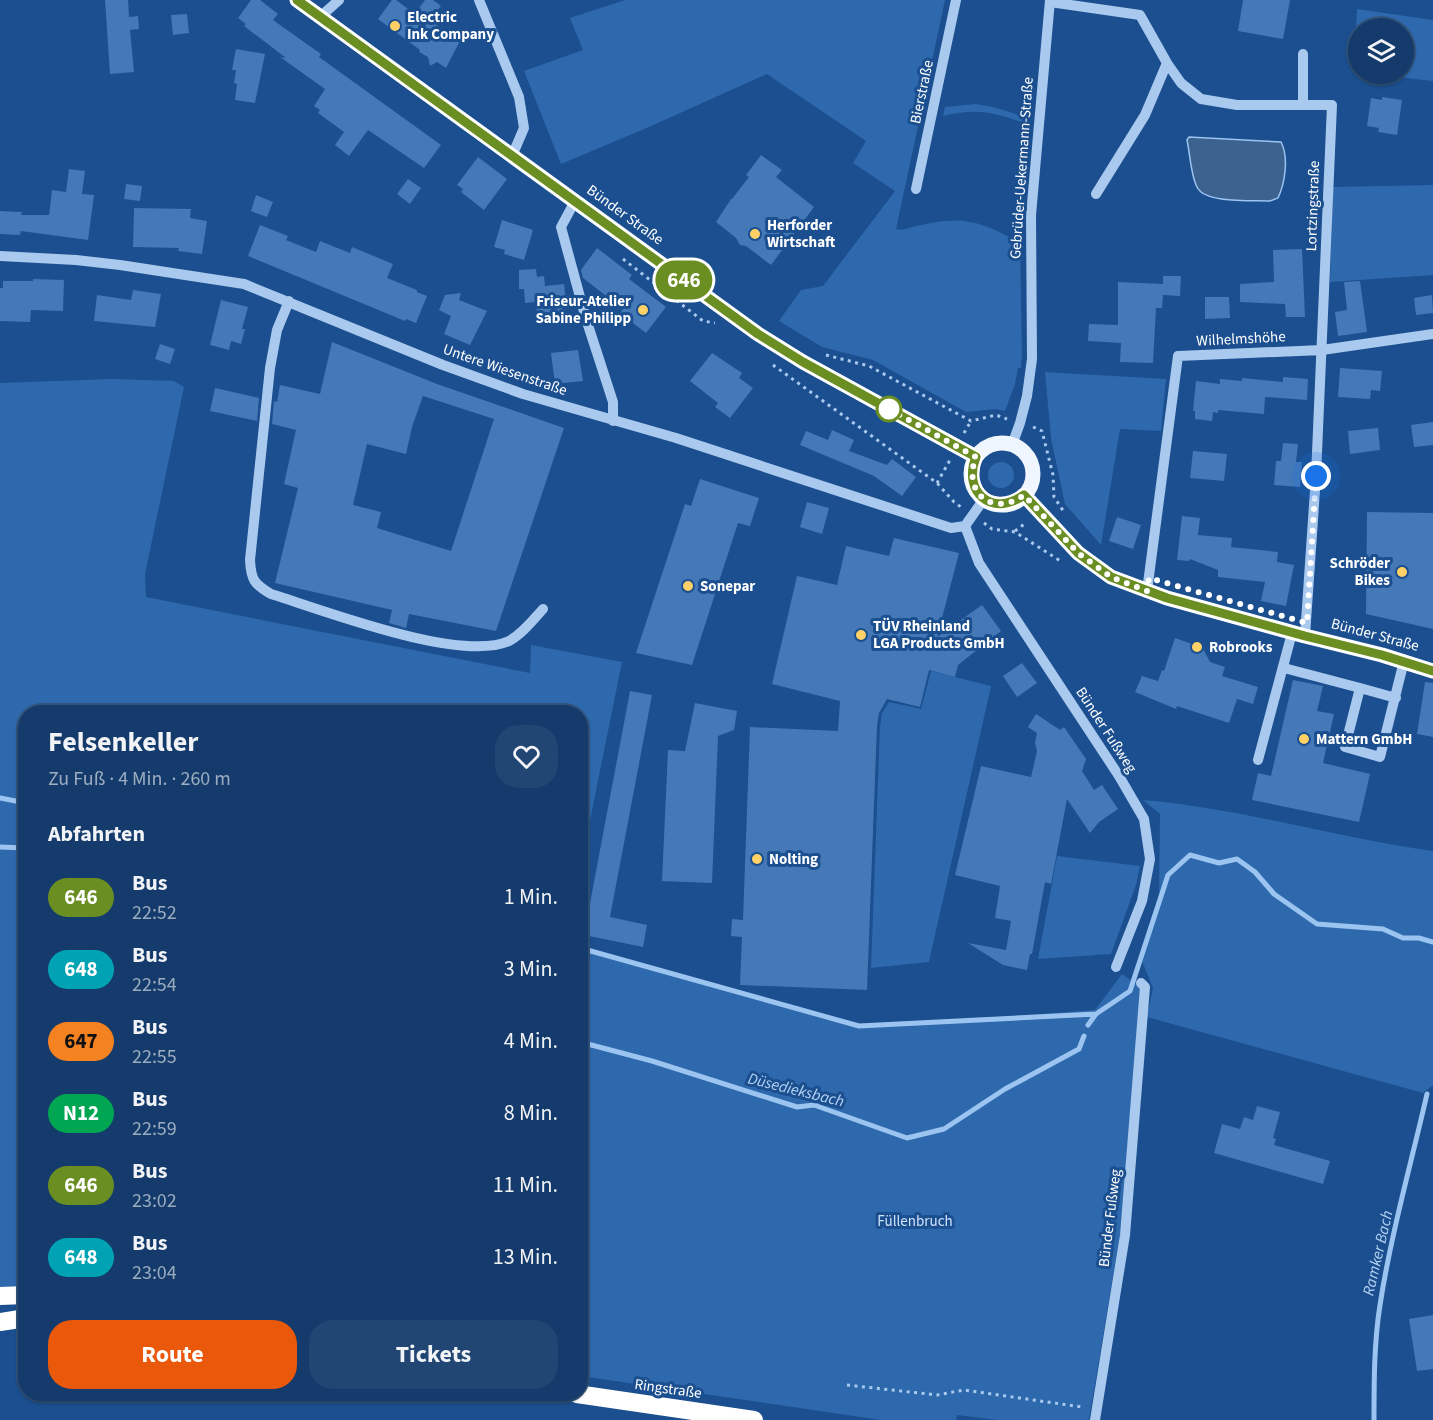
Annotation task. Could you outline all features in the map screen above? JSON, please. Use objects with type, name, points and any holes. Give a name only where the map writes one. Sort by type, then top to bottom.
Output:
[{"type":"highway","points":[[0,1296],[18,1295]]},
{"type":"highway","points":[[0,1322],[18,1319]]},
{"type":"highway","name":"Ringstraße","points":[[588,1396],[754,1420]]},
{"type":"main road","name":"Bünder Straße","points":[[297,0],[758,334],[803,362],[976,457]]},
{"type":"main road","points":[[999,443],[1012,445],[1023,451],[1030,461],[1033,473],[1031,485],[1015,502],[994,504],[984,499],[976,491],[972,480],[972,468],[976,457],[986,447],[999,443]]},
{"type":"main road","name":"Bünder Straße","points":[[1024,495],[1078,553],[1111,577],[1147,591],[1404,661],[1433,671]]},
{"type":"street","points":[[320,17],[339,0]]},
{"type":"street","points":[[479,0],[519,98],[524,128],[512,156]]},
{"type":"street","name":"Bierstraße","points":[[916,189],[956,0]]},
{"type":"street","name":"Lortzingstraße","points":[[1050,1],[1140,15],[1181,83],[1201,99],[1237,105],[1332,105],[1322,350],[1299,634],[1284,668],[1258,760]]},
{"type":"street","name":"Gebrüder-Uekermann-Straße","points":[[1012,445],[1027,396],[1032,359],[1030,215],[1050,1]]},
{"type":"street","points":[[1303,54],[1303,105]]},
{"type":"street","points":[[1095,194],[1144,116],[1167,63]]},
{"type":"street","points":[[575,201],[561,227],[586,319],[613,402],[613,421]]},
{"type":"street","name":"Untere Wiesenstraße","points":[[0,256],[76,260],[244,284],[443,365],[533,397],[676,438],[951,528],[965,526]]},
{"type":"street","points":[[289,301],[278,330],[270,368],[250,560],[250,570],[256,585],[271,594],[398,634],[475,646],[506,642],[520,633],[543,609]]},
{"type":"street","name":"Wilhelmshöhe","points":[[1147,591],[1178,356],[1322,350],[1433,334]]},
{"type":"street","points":[[965,526],[984,499]]},
{"type":"street","name":"Bünder Fußweg","points":[[965,526],[980,563],[1119,776],[1144,819],[1150,859],[1142,901],[1116,967]]},
{"type":"street","points":[[1360,688],[1345,747],[1380,757],[1404,661]]},
{"type":"street","points":[[1284,668],[1396,698]]},
{"type":"street","name":"Bünder Fußweg","points":[[1095,1415],[1125,1235],[1145,987],[1141,983]]},
{"type":"path","points":[[824,354],[869,366],[970,422],[996,415],[1042,431],[1053,475],[1054,497],[1068,519]]},
{"type":"path","points":[[937,483],[954,502],[973,515]]},
{"type":"path","points":[[847,1385],[937,1395],[964,1390],[1095,1415]]},
{"type":"green space","points":[[625,0],[945,0],[896,229],[901,230],[935,222],[962,221],[988,227],[1020,243],[1021,368],[1018,368],[1005,411],[995,409],[966,412],[873,360],[822,347],[779,321],[801,290],[823,286],[895,191],[853,163],[866,141],[767,74],[561,164],[524,71],[583,50],[570,18]]},
{"type":"green space","points":[[1357,9],[1433,20],[1433,81],[1414,79],[1414,18],[1357,18]]},
{"type":"green space","points":[[976,104],[1026,117],[1024,123],[984,112],[965,112],[943,116],[945,107]]},
{"type":"green space","points":[[1433,185],[1433,275],[1330,282],[1333,187]]},
{"type":"green space","points":[[1045,372],[1166,379],[1161,431],[1120,429],[1101,545],[1065,504],[1051,438]]},
{"type":"green space","points":[[112,379],[174,381],[184,387],[145,574],[146,597],[530,673],[531,645],[622,662],[588,830],[588,705],[18,705],[18,1288],[0,1289],[0,383]]},
{"type":"green space","points":[[1001,462],[1010,466],[1014,475],[1010,484],[1001,488],[992,484],[988,475],[992,466]]},
{"type":"green space","points":[[931,671],[991,686],[929,962],[871,968],[882,713],[889,702],[921,709]]},
{"type":"green space","points":[[1143,800],[1252,816],[1361,839],[1433,851],[1433,1085],[1423,1093],[1147,1017],[1153,988],[1140,956],[1159,904],[1160,814]]},
{"type":"green space","points":[[1057,856],[1140,866],[1136,885],[1111,954],[1038,959]]},
{"type":"green space","name":"Füllenbruch","points":[[588,952],[859,1027],[1095,1010],[1122,974],[1142,988],[1120,1234],[1089,1420],[998,1420],[957,1415],[956,1420],[881,1420],[588,1377]]},
{"type":"shaded area","points":[[1189,137],[1281,142],[1285,155],[1285,170],[1278,198],[1270,201],[1230,200],[1219,199],[1202,192],[1193,177],[1187,140]]},
{"type":"building","points":[[105,0],[128,0],[129,17],[138,16],[139,29],[130,30],[134,72],[110,74]]},
{"type":"building","points":[[251,0],[260,0],[278,14],[273,20],[321,54],[319,57],[441,145],[424,168],[368,130],[349,156],[335,145],[344,132],[318,113],[320,110],[314,106],[325,89],[280,57],[286,58],[244,26],[246,24],[238,18]]},
{"type":"building","points":[[392,0],[396,0],[415,14],[425,0],[433,0],[441,6],[429,21],[461,39],[446,68],[437,62],[430,66],[428,57],[378,19]]},
{"type":"building","points":[[1243,0],[1290,0],[1283,39],[1238,31]]},
{"type":"building","points":[[187,14],[189,33],[173,35],[171,15]]},
{"type":"building","points":[[236,49],[265,54],[255,103],[235,100],[236,70],[232,70]]},
{"type":"building","points":[[1382,97],[1402,100],[1397,135],[1378,132],[1379,128],[1367,126],[1371,98],[1382,100]]},
{"type":"building","points":[[761,155],[782,170],[776,177],[814,207],[771,265],[746,246],[740,245],[736,238],[716,222],[749,177],[746,175]]},
{"type":"building","points":[[478,157],[507,179],[484,210],[461,192],[463,189],[457,185]]},
{"type":"building","points":[[69,169],[85,171],[82,194],[94,195],[88,240],[21,231],[20,235],[0,234],[0,211],[22,212],[21,215],[49,215],[52,190],[66,192]]},
{"type":"building","points":[[408,179],[421,188],[410,204],[397,194]]},
{"type":"building","points":[[126,184],[142,186],[140,201],[124,199]]},
{"type":"building","points":[[256,195],[273,202],[267,217],[251,211]]},
{"type":"building","points":[[134,208],[191,209],[190,218],[207,221],[202,254],[178,251],[179,248],[133,247]]},
{"type":"building","points":[[502,220],[533,230],[524,260],[504,254],[505,250],[494,247]]},
{"type":"building","points":[[260,225],[288,236],[286,240],[316,252],[320,241],[350,253],[352,247],[393,264],[387,278],[427,296],[416,323],[406,319],[405,321],[248,256]]},
{"type":"building","points":[[597,248],[632,275],[629,279],[666,307],[646,333],[620,313],[623,309],[583,278],[581,270]]},
{"type":"building","points":[[1302,249],[1305,317],[1286,317],[1285,304],[1240,302],[1240,284],[1274,282],[1273,250]]},
{"type":"building","points":[[536,269],[537,277],[544,276],[545,286],[564,284],[565,312],[537,315],[536,302],[525,303],[524,289],[519,289],[519,270]]},
{"type":"building","points":[[1163,276],[1181,276],[1180,296],[1163,295],[1162,308],[1156,308],[1153,363],[1120,362],[1121,343],[1088,341],[1089,324],[1118,325],[1118,282],[1163,284]]},
{"type":"building","points":[[33,279],[64,280],[63,311],[31,310],[30,322],[0,321],[0,288],[3,288],[3,281],[33,281]]},
{"type":"building","points":[[1360,281],[1367,332],[1338,336],[1335,312],[1347,310],[1344,282]]},
{"type":"building","points":[[133,290],[161,294],[155,327],[94,321],[97,295],[131,300]]},
{"type":"building","points":[[461,293],[459,300],[487,311],[470,345],[444,334],[451,316],[439,310],[445,295]]},
{"type":"building","points":[[1432,295],[1433,313],[1416,315],[1414,298]]},
{"type":"building","points":[[1205,297],[1229,297],[1230,318],[1205,319]]},
{"type":"building","points":[[221,300],[248,307],[242,329],[245,329],[241,344],[231,341],[229,350],[210,345]]},
{"type":"building","points":[[332,342],[437,384],[564,428],[496,631],[409,614],[406,628],[389,623],[392,610],[275,583],[298,488],[284,484],[296,430],[272,424],[274,401],[277,402],[280,385],[320,394]],"holes":[[[423,396],[494,419],[451,551],[377,528],[381,512],[353,505],[367,444],[406,454],[412,427]]]},
{"type":"building","points":[[160,344],[175,349],[170,364],[155,359]]},
{"type":"building","points":[[578,350],[583,381],[555,384],[551,353]]},
{"type":"building","points":[[712,353],[742,373],[739,378],[753,388],[730,418],[715,407],[718,403],[690,381]]},
{"type":"building","points":[[1340,368],[1382,371],[1380,391],[1371,390],[1370,399],[1338,397]]},
{"type":"building","points":[[1283,377],[1308,379],[1307,400],[1265,397],[1264,414],[1218,410],[1218,413],[1213,412],[1212,421],[1195,419],[1195,411],[1193,411],[1196,381],[1220,384],[1220,379],[1242,381],[1242,378],[1283,382]]},
{"type":"building","points":[[215,388],[259,398],[257,421],[210,411]]},
{"type":"building","points":[[1433,422],[1433,445],[1414,447],[1411,425]]},
{"type":"building","points":[[1378,428],[1380,450],[1350,454],[1348,431]]},
{"type":"building","points":[[832,430],[854,440],[849,451],[887,465],[892,459],[916,477],[902,496],[874,476],[800,445],[806,431],[828,440]]},
{"type":"building","points":[[1283,443],[1298,444],[1296,462],[1302,462],[1300,487],[1274,485],[1276,461],[1281,461]]},
{"type":"building","points":[[1193,451],[1227,454],[1224,481],[1190,478]]},
{"type":"building","points":[[700,479],[759,498],[750,526],[738,523],[692,665],[636,653],[685,504],[691,506]]},
{"type":"building","points":[[807,502],[829,508],[822,534],[800,527]]},
{"type":"building","points":[[1367,512],[1433,513],[1433,629],[1366,614]]},
{"type":"building","points":[[1182,516],[1200,518],[1198,535],[1232,538],[1231,547],[1278,552],[1277,562],[1294,565],[1286,606],[1261,601],[1265,582],[1218,577],[1218,570],[1190,559],[1189,561],[1177,560]]},
{"type":"building","points":[[1117,517],[1141,525],[1133,549],[1109,541]]},
{"type":"building","points":[[894,538],[959,553],[937,637],[982,605],[1001,631],[958,665],[955,677],[929,670],[920,707],[887,699],[879,713],[867,990],[740,985],[742,937],[731,936],[732,919],[743,920],[750,727],[838,731],[840,701],[772,684],[797,576],[837,585],[846,546],[889,556]]},
{"type":"building","points":[[1175,638],[1195,645],[1200,643],[1210,662],[1225,667],[1222,676],[1258,687],[1253,704],[1237,699],[1229,723],[1177,706],[1176,709],[1135,692],[1142,676],[1158,681],[1162,670],[1164,671]]},
{"type":"building","points":[[1022,663],[1037,683],[1017,697],[1003,676]]},
{"type":"building","name":"Mattern GmbH","points":[[1293,680],[1323,686],[1317,711],[1334,714],[1323,763],[1370,774],[1359,822],[1252,800],[1258,773],[1271,776]]},
{"type":"building","points":[[1425,682],[1433,683],[1433,737],[1417,734]]},
{"type":"building","points":[[630,691],[652,695],[610,917],[647,925],[643,947],[588,936],[588,914]]},
{"type":"building","points":[[695,703],[737,711],[734,730],[718,736],[712,883],[662,881],[668,750],[685,751]]},
{"type":"building","points":[[1036,714],[1060,730],[1064,727],[1086,759],[1082,771],[1094,790],[1102,785],[1118,809],[1099,822],[1090,833],[1067,799],[1051,884],[1045,882],[1027,970],[1003,965],[968,943],[1006,950],[1011,921],[995,918],[1000,886],[955,875],[981,766],[1031,777],[1037,751],[1035,743],[1037,733],[1028,727]]},
{"type":"building","points":[[1257,1106],[1280,1112],[1273,1138],[1276,1139],[1274,1145],[1330,1161],[1323,1184],[1214,1153],[1222,1124],[1240,1129],[1244,1117],[1253,1120]]},
{"type":"building","points":[[1433,1315],[1433,1369],[1417,1371],[1409,1319]]},
{"type":"waterway","points":[[0,798],[18,801]]},
{"type":"waterway","name":"Düsedieksbach","points":[[0,847],[18,848]]},
{"type":"waterway","name":"Düsedieksbach","points":[[1088,1025],[1096,1014],[1130,991],[1168,875],[1190,855],[1219,863],[1237,859],[1255,872],[1274,894],[1317,924],[1383,929],[1403,938],[1419,938],[1433,942]]},
{"type":"waterway","points":[[588,950],[859,1026],[1096,1014]]},
{"type":"waterway","name":"Düsedieksbach","points":[[588,1044],[652,1061],[797,1107],[814,1105],[907,1138],[944,1129],[1005,1089],[1079,1049],[1084,1036]]},
{"type":"waterway","name":"Ramker Bach","points":[[1374,1420],[1375,1348],[1380,1305],[1395,1225],[1427,1094]]},
{"type":"bus line","name":"646","points":[[297,0],[758,334],[803,362],[976,457],[972,468],[972,480],[976,491],[984,499],[994,504],[1005,504],[1015,502],[1024,495],[1078,553],[1111,577],[1167,598],[1382,655],[1433,671]]},
{"type":"place","name":"Electric Ink Company","points":[[395,26]]},
{"type":"place","name":"Herforder Wirtschaft","points":[[755,234]]},
{"type":"place","name":"Friseur-Atelier Sabine Philipp","points":[[643,310]]},
{"type":"place","name":"Schröder Bikes","points":[[1402,572]]},
{"type":"place","name":"Sonepar","points":[[688,586]]},
{"type":"place","name":"TÜV Rheinland LGA Products GmbH","points":[[861,635]]},
{"type":"place","name":"Robrooks","points":[[1197,647]]},
{"type":"place","name":"Mattern GmbH","points":[[1304,739]]},
{"type":"place","name":"Nolting","points":[[757,859]]},
{"type":"route","points":[[889,409],[880,404],[976,457],[972,468],[972,480],[976,491],[984,499],[994,504],[1005,504],[1015,502],[1024,495],[1078,553],[1111,577],[1147,591],[1149,578],[1307,623],[1316,476]]}]
